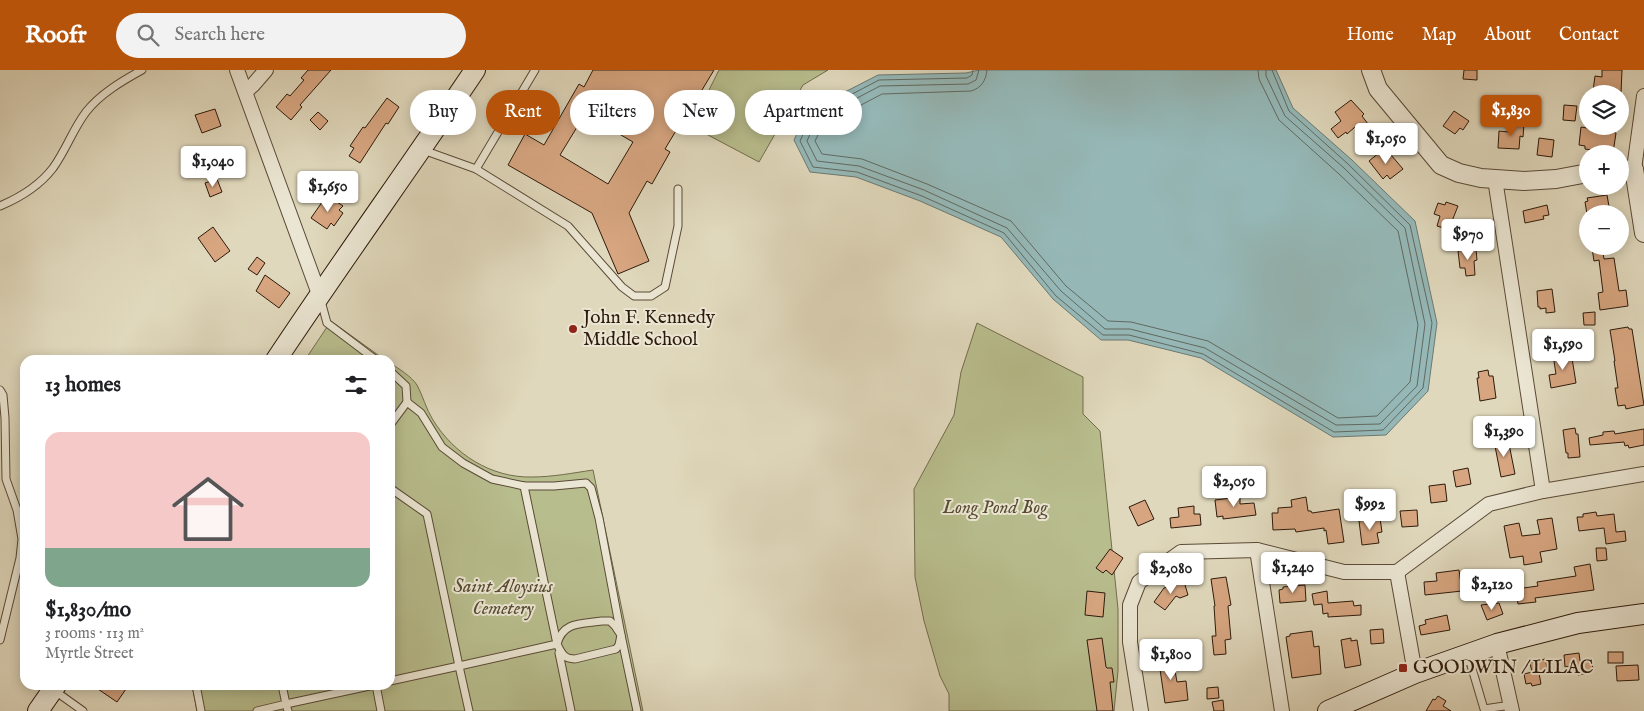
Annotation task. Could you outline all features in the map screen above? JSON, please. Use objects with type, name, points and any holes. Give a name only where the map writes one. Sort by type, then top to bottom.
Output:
[{"type":"main road","points":[[279,355],[319,294],[422,149],[475,70]]},
{"type":"main road","points":[[1339,709],[1415,674],[1497,644],[1578,623],[1644,614]]},
{"type":"main road","points":[[38,711],[52,690]]},
{"type":"street","points":[[237,70],[319,294]]},
{"type":"street","points":[[246,91],[266,70]]},
{"type":"street","points":[[1371,70],[1378,89],[1441,166],[1459,173],[1524,182],[1579,175]]},
{"type":"street","points":[[1629,161],[1644,96]]},
{"type":"street","points":[[1629,177],[1644,233]]},
{"type":"street","points":[[1495,179],[1543,491]]},
{"type":"street","points":[[1141,711],[1130,642],[1130,605],[1139,582],[1181,552],[1257,550],[1344,572],[1397,572],[1489,504],[1543,491],[1644,474]]},
{"type":"street","points":[[1257,550],[1282,711]]},
{"type":"street","points":[[1397,572],[1415,674]]},
{"type":"street","points":[[1497,644],[1511,708]]},
{"type":"lane","points":[[0,206],[10,202],[37,184],[52,168],[87,111],[103,94],[142,70]]},
{"type":"lane","points":[[476,170],[535,70]]},
{"type":"lane","points":[[422,149],[476,170],[568,226],[622,288],[634,296],[651,296],[665,288],[678,226],[678,189]]},
{"type":"lane","points":[[319,294],[327,324],[369,355]]},
{"type":"lane","points":[[395,376],[406,386],[407,402],[395,418]]},
{"type":"lane","points":[[0,390],[3,395],[5,418],[6,479],[17,510],[20,527]]},
{"type":"lane","points":[[407,402],[421,414],[442,447],[463,464],[492,479],[524,486],[586,483],[591,488],[599,518],[637,711]]},
{"type":"lane","points":[[524,486],[571,711]]},
{"type":"lane","points":[[395,492],[427,514],[470,711]]},
{"type":"lane","points":[[0,640],[20,558]]},
{"type":"lane","points":[[602,621],[610,621],[616,626],[621,635],[619,646],[616,649],[575,659],[568,659],[563,656],[557,644],[560,634],[564,629],[602,621]]},
{"type":"lane","points":[[395,681],[557,644]]},
{"type":"lane","points":[[1468,654],[1484,709],[1511,708]]},
{"type":"lane","points":[[58,690],[83,711]]},
{"type":"lane","points":[[197,690],[201,711]]},
{"type":"lane","points":[[283,690],[287,708]]},
{"type":"lane","points":[[257,711],[287,708],[356,690]]},
{"type":"lane","points":[[376,690],[381,711]]},
{"type":"green space","points":[[719,70],[828,70],[803,85],[800,90],[745,90],[745,135],[774,135],[759,162],[708,135],[735,135],[735,90],[709,90]]},
{"type":"green space","points":[[331,321],[378,355],[308,355]]},
{"type":"green space","name":"Long Pond Bog","points":[[977,323],[1083,377],[1083,414],[1100,431],[1118,609],[1118,671],[1114,711],[949,711],[949,694],[940,676],[924,621],[915,577],[914,489],[954,415],[961,372]]},
{"type":"green space","name":"Saint Aloysius Cemetery","points":[[395,366],[417,385],[431,416],[442,432],[475,462],[502,473],[517,476],[562,475],[593,470],[643,711],[197,711],[193,690],[395,690]]},
{"type":"water","points":[[979,70],[1276,70],[1293,108],[1352,160],[1415,221],[1437,323],[1428,391],[1386,435],[1333,437],[1201,358],[1128,340],[1101,340],[1053,299],[1001,237],[920,201],[856,177],[810,172],[794,140],[796,135],[862,135],[862,90],[849,90],[878,75],[966,73]]},
{"type":"building","points":[[308,70],[331,70],[300,105],[302,107],[291,120],[276,107],[287,94],[290,96],[304,80],[301,78]]},
{"type":"building","points":[[593,70],[714,70],[702,90],[664,90],[664,135],[673,135],[665,149],[670,152],[652,184],[647,181],[629,213],[649,261],[618,274],[592,213],[508,165],[524,135],[544,145],[550,135],[560,135],[560,117],[570,100],[570,135],[572,135],[560,155],[608,184],[633,142],[621,135],[654,135],[654,90],[576,90],[579,84],[584,87]]},
{"type":"building","points":[[1464,70],[1477,70],[1477,80],[1463,79]]},
{"type":"building","points":[[1602,70],[1622,70],[1621,85],[1594,85],[1595,76],[1602,77]]},
{"type":"building","points":[[387,98],[399,107],[388,124],[386,123],[360,163],[349,156],[354,148],[350,146]]},
{"type":"building","points":[[1351,100],[1364,114],[1362,116],[1368,124],[1359,132],[1355,127],[1347,134],[1346,132],[1338,138],[1331,129],[1341,121],[1335,112]]},
{"type":"building","points":[[1526,102],[1539,103],[1538,116],[1525,115]]},
{"type":"building","points":[[1564,105],[1577,106],[1575,121],[1563,120]]},
{"type":"building","points":[[215,109],[221,126],[202,133],[195,115]]},
{"type":"building","points":[[1454,111],[1469,121],[1463,130],[1460,128],[1455,134],[1443,126]]},
{"type":"building","points":[[318,112],[328,121],[320,130],[310,120]]},
{"type":"building","points":[[1510,123],[1524,124],[1523,137],[1520,136],[1519,149],[1498,148],[1499,131],[1509,132]]},
{"type":"building","points":[[1580,135],[1616,135],[1614,145],[1579,145]]},
{"type":"building","points":[[1539,138],[1554,140],[1552,157],[1537,155]]},
{"type":"building","points":[[1385,148],[1403,169],[1390,179],[1387,175],[1383,179],[1369,161]]},
{"type":"building","points":[[235,154],[241,171],[227,176],[221,159]]},
{"type":"building","points":[[311,173],[321,179],[314,189],[305,183]]},
{"type":"building","points":[[217,179],[222,192],[210,197],[205,183]]},
{"type":"building","points":[[327,195],[343,206],[339,210],[343,213],[334,226],[331,223],[327,229],[311,218]]},
{"type":"building","points":[[1607,195],[1609,205],[1586,205],[1585,202],[1588,201],[1587,198]]},
{"type":"building","points":[[1446,202],[1458,206],[1447,229],[1437,226],[1440,216],[1434,214],[1438,203],[1445,205]]},
{"type":"building","points":[[1547,205],[1549,215],[1543,216],[1544,219],[1525,223],[1523,211]]},
{"type":"building","points":[[213,227],[230,251],[215,262],[198,238]]},
{"type":"building","points":[[1476,249],[1477,260],[1474,261],[1475,275],[1466,276],[1465,268],[1460,268],[1458,251]]},
{"type":"building","points":[[1593,255],[1603,255],[1604,259],[1614,258],[1619,291],[1626,290],[1628,306],[1600,310],[1598,293],[1603,292],[1599,260],[1594,261]]},
{"type":"building","points":[[257,257],[265,263],[257,275],[248,269]]},
{"type":"building","points":[[265,275],[290,293],[279,308],[256,291]]},
{"type":"building","points":[[1552,289],[1555,312],[1546,313],[1546,308],[1540,309],[1538,307],[1537,291]]},
{"type":"building","points":[[1595,312],[1595,325],[1584,325],[1583,313]]},
{"type":"building","points":[[1628,327],[1632,329],[1644,405],[1626,409],[1625,405],[1618,406],[1615,388],[1618,388],[1610,330]]},
{"type":"building","points":[[1571,352],[1576,383],[1551,388],[1549,375],[1556,374],[1553,355]]},
{"type":"building","points":[[1488,370],[1489,376],[1493,376],[1496,398],[1480,401],[1478,372]]},
{"type":"building","points":[[1575,428],[1576,434],[1578,434],[1580,457],[1568,458],[1563,430]]},
{"type":"building","points":[[1644,429],[1644,445],[1629,448],[1628,445],[1625,446],[1624,442],[1590,445],[1589,438],[1603,435],[1603,432],[1614,431],[1615,434]]},
{"type":"building","points":[[1508,439],[1515,474],[1501,477],[1494,441]]},
{"type":"building","points":[[1468,468],[1471,484],[1456,487],[1453,471]]},
{"type":"building","points":[[1445,484],[1447,501],[1431,503],[1429,486]]},
{"type":"building","points":[[1240,497],[1240,504],[1254,503],[1256,515],[1223,519],[1223,516],[1217,517],[1215,500]]},
{"type":"building","points":[[1306,497],[1308,511],[1312,513],[1339,509],[1344,542],[1328,544],[1324,528],[1296,532],[1295,529],[1273,530],[1272,513],[1278,513],[1278,508],[1292,507],[1291,500]]},
{"type":"building","points":[[1145,500],[1154,519],[1138,526],[1129,507]]},
{"type":"building","points":[[1194,506],[1194,514],[1200,514],[1201,525],[1171,528],[1170,518],[1179,517],[1178,508]]},
{"type":"building","points":[[1417,510],[1418,526],[1402,527],[1400,511]]},
{"type":"building","points":[[1596,512],[1597,516],[1614,514],[1616,532],[1625,531],[1626,541],[1606,544],[1604,528],[1579,531],[1577,517],[1583,517],[1583,514]]},
{"type":"building","points":[[1380,518],[1382,532],[1377,533],[1379,543],[1362,545],[1359,521]]},
{"type":"building","points":[[1552,518],[1557,549],[1540,552],[1542,562],[1524,565],[1523,556],[1510,558],[1504,526],[1519,523],[1522,536],[1540,534],[1537,520]]},
{"type":"building","points":[[1596,548],[1606,548],[1607,560],[1597,561]]},
{"type":"building","points":[[1110,549],[1123,558],[1112,575],[1106,570],[1103,573],[1096,568]]},
{"type":"building","points":[[1590,564],[1594,590],[1535,598],[1536,602],[1518,604],[1516,589],[1538,586],[1537,582],[1576,576],[1574,567]]},
{"type":"building","points":[[1459,570],[1462,591],[1425,595],[1424,582],[1437,581],[1436,573]]},
{"type":"building","points":[[1226,577],[1231,605],[1228,606],[1231,639],[1225,640],[1226,654],[1214,655],[1212,636],[1216,636],[1215,606],[1211,579]]},
{"type":"building","points":[[1188,581],[1185,585],[1188,595],[1180,598],[1176,596],[1165,610],[1154,602],[1164,588]]},
{"type":"building","points":[[1305,585],[1306,601],[1280,603],[1279,590],[1283,589],[1283,587]]},
{"type":"building","points":[[1087,591],[1105,593],[1103,617],[1085,615]]},
{"type":"building","points":[[1327,591],[1328,603],[1353,601],[1354,606],[1361,605],[1361,615],[1328,617],[1328,613],[1323,614],[1322,604],[1314,605],[1312,594]]},
{"type":"building","points":[[1499,603],[1503,614],[1487,620],[1481,605]]},
{"type":"building","points":[[1447,615],[1450,630],[1421,635],[1419,626],[1426,624],[1425,620]]},
{"type":"building","points":[[1383,629],[1384,643],[1371,644],[1370,630]]},
{"type":"building","points":[[1312,631],[1314,647],[1319,646],[1321,674],[1292,678],[1286,637],[1290,636],[1290,634]]},
{"type":"building","points":[[1102,638],[1106,667],[1112,668],[1114,682],[1110,682],[1113,711],[1097,711],[1087,640]]},
{"type":"building","points":[[1351,638],[1351,641],[1357,640],[1361,665],[1345,668],[1341,640]]},
{"type":"building","points":[[1608,652],[1623,652],[1623,663],[1608,663]]},
{"type":"building","points":[[1579,653],[1580,661],[1591,659],[1593,669],[1587,670],[1588,673],[1578,675],[1577,665],[1565,667],[1564,655]]},
{"type":"building","points":[[1172,654],[1177,682],[1186,681],[1188,700],[1165,703],[1158,656]]},
{"type":"building","points":[[1545,659],[1548,671],[1539,673],[1541,684],[1532,686],[1531,683],[1526,684],[1524,674],[1532,672],[1530,663]]},
{"type":"building","points":[[1638,665],[1639,680],[1617,681],[1616,666]]},
{"type":"building","points":[[1218,687],[1219,698],[1207,699],[1207,688]]},
{"type":"building","points":[[99,690],[125,690],[117,702]]},
{"type":"building","points":[[1438,696],[1446,701],[1443,706],[1451,711],[1426,711],[1433,699],[1435,700]]},
{"type":"building","points":[[1223,700],[1224,711],[1214,711],[1212,702]]},
{"type":"place","name":"John F. Kennedy Middle School","points":[[573,329]]},
{"type":"place","name":"GOODWIN / LILAC","points":[[1403,668]]}]
